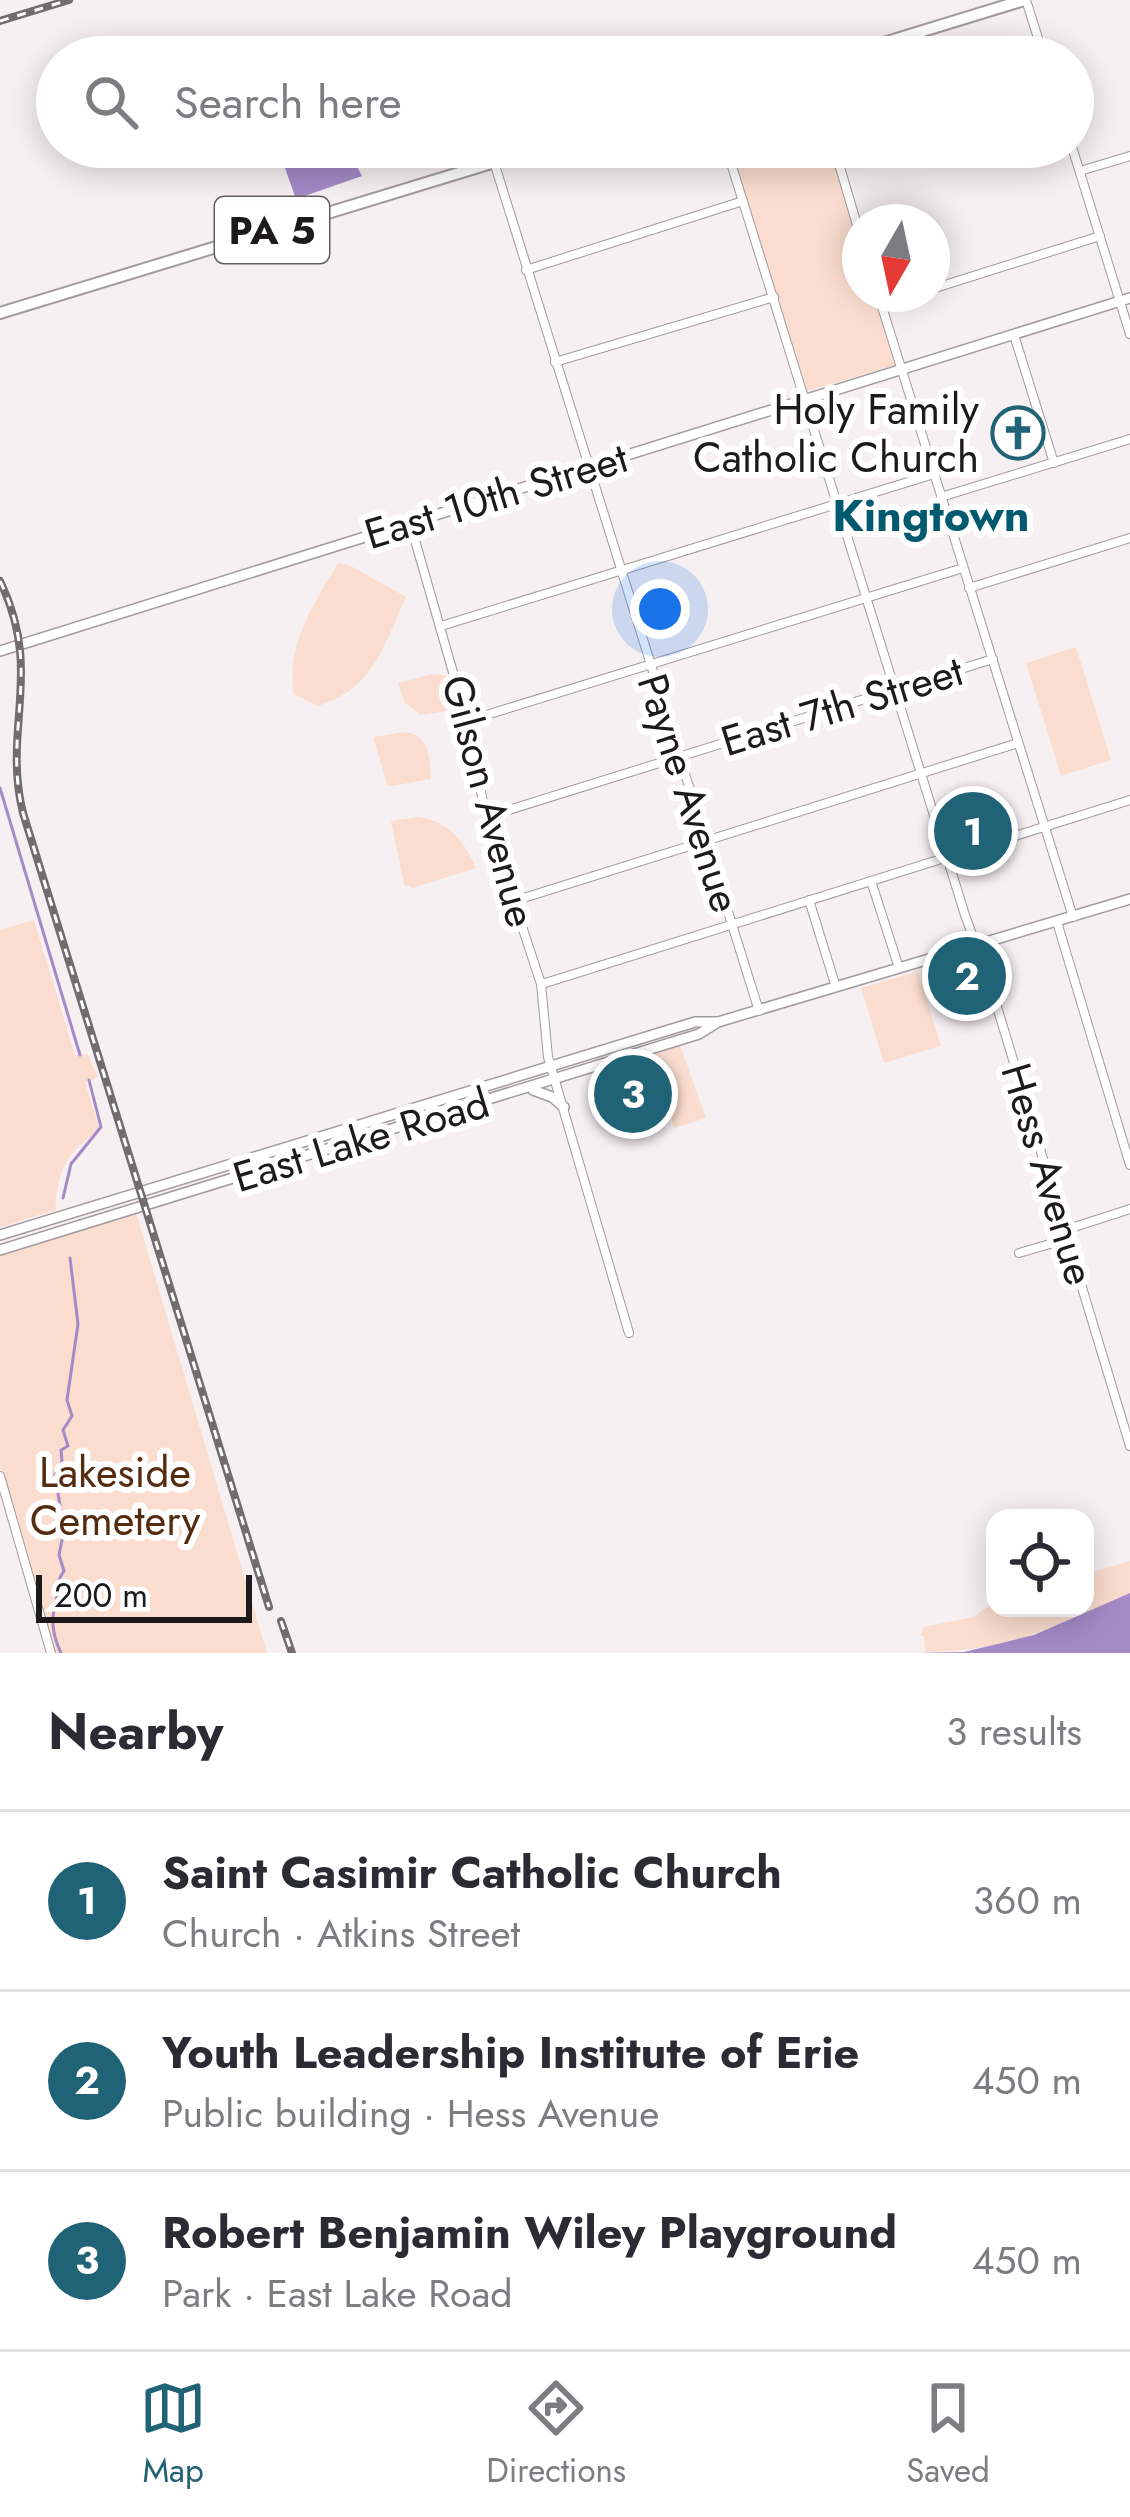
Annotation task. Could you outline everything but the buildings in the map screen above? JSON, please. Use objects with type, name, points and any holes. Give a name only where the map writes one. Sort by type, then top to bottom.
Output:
[{"type":"main road","points":[[907,36],[1025,0]]},
{"type":"main road","name":"PA 5","points":[[0,313],[478,168]]},
{"type":"main road","name":"East 10th Street","points":[[0,651],[1125,299]]},
{"type":"main road","name":"East Lake Road","points":[[0,1235],[695,1022],[718,1022],[759,1011],[1130,899]]},
{"type":"main road","name":"East Lake Road","points":[[0,1250],[556,1080],[699,1034],[718,1022]]},
{"type":"main road","points":[[527,1089],[552,1096],[564,1107]]},
{"type":"street","points":[[1025,0],[1037,36]]},
{"type":"street","points":[[1094,167],[1130,156]]},
{"type":"street","name":"Payne Avenue","points":[[495,168],[759,1011]]},
{"type":"street","name":"Hess Avenue","points":[[733,168],[1130,1446]]},
{"type":"street","points":[[840,168],[851,204]]},
{"type":"street","points":[[1079,168],[1125,299],[1130,334]]},
{"type":"street","points":[[1080,171],[1090,168]]},
{"type":"street","points":[[526,270],[743,201]]},
{"type":"street","points":[[950,283],[1100,236]]},
{"type":"street","points":[[555,362],[774,297]]},
{"type":"street","points":[[883,312],[1073,917]]},
{"type":"street","points":[[1014,335],[1054,463]]},
{"type":"street","points":[[941,497],[1130,439]]},
{"type":"street","points":[[441,626],[934,475]]},
{"type":"street","name":"Gilson Avenue","points":[[410,523],[467,721],[486,817],[541,984],[551,1066],[629,1333]]},
{"type":"street","points":[[970,588],[1130,538]]},
{"type":"street","points":[[467,721],[963,568]]},
{"type":"street","name":"East 7th Street","points":[[486,817],[993,659]]},
{"type":"street","points":[[514,901],[1018,743]]},
{"type":"street","points":[[541,984],[1130,800]]},
{"type":"street","points":[[872,881],[899,970]]},
{"type":"street","points":[[809,901],[837,988]]},
{"type":"street","points":[[1057,922],[1130,1165]]},
{"type":"street","points":[[1019,1253],[1130,1209]]},
{"type":"street","points":[[0,1477],[51,1653]]},
{"type":"green space","points":[[737,168],[836,168],[847,204],[842,204],[842,312],[880,312],[895,365],[807,391]]},
{"type":"green space","points":[[338,563],[406,597],[365,677],[318,706],[294,694],[294,659],[304,626]]},
{"type":"green space","points":[[1076,647],[1111,760],[1061,776],[1026,663]]},
{"type":"green space","points":[[433,674],[447,676],[455,703],[446,711],[421,715],[405,703],[398,683]]},
{"type":"green space","points":[[405,732],[424,743],[431,779],[392,786],[387,784],[373,737]]},
{"type":"green space","points":[[418,817],[454,834],[476,868],[413,888],[404,884],[391,821]]},
{"type":"green space","points":[[34,920],[75,1055],[88,1054],[98,1077],[85,1083],[99,1127],[64,1167],[56,1210],[0,1227],[0,930]]},
{"type":"green space","points":[[918,971],[941,1046],[884,1063],[861,988]]},
{"type":"green space","points":[[680,1045],[706,1118],[674,1128],[650,1053]]},
{"type":"green space","name":"Lakeside Cemetery","points":[[136,1213],[267,1653],[55,1653],[0,1465],[0,1254]]},
{"type":"green space","points":[[1130,1561],[1130,1593],[1094,1610],[1094,1571]]},
{"type":"green space","points":[[986,1608],[986,1617],[1078,1617],[979,1648],[925,1652],[924,1636],[920,1636],[924,1627],[973,1617]]},
{"type":"shaded area","points":[[285,168],[358,168],[362,176],[296,199]]},
{"type":"shaded area","points":[[1130,1593],[1130,1653],[917,1653],[964,1652],[1034,1635],[1075,1617],[1094,1617],[1094,1609]]},
{"type":"waterway","points":[[0,788],[80,1055]]},
{"type":"waterway","points":[[63,1198],[71,1164],[101,1127],[89,1080]]},
{"type":"waterway","points":[[61,1653],[53,1618],[64,1571],[59,1555],[64,1530],[55,1475],[61,1450],[68,1446],[63,1430],[72,1416],[67,1400],[78,1324],[70,1258]]},
{"type":"railway","points":[[0,21],[69,0]]},
{"type":"railway","points":[[0,581],[19,644],[17,754],[23,813],[269,1607]]},
{"type":"railway","points":[[281,1621],[292,1653]]},
{"type":"place","name":"Holy Family Catholic Church","points":[[1018,433]]},
{"type":"place","name":"Saint Casimir Catholic Church","points":[[973,831]]},
{"type":"place","name":"Youth Leadership Institute of Erie","points":[[967,976]]},
{"type":"place","name":"Robert Benjamin Wiley Playground","points":[[633,1094]]},
{"type":"district","name":"Kingtown","points":[[931,515]]}]
